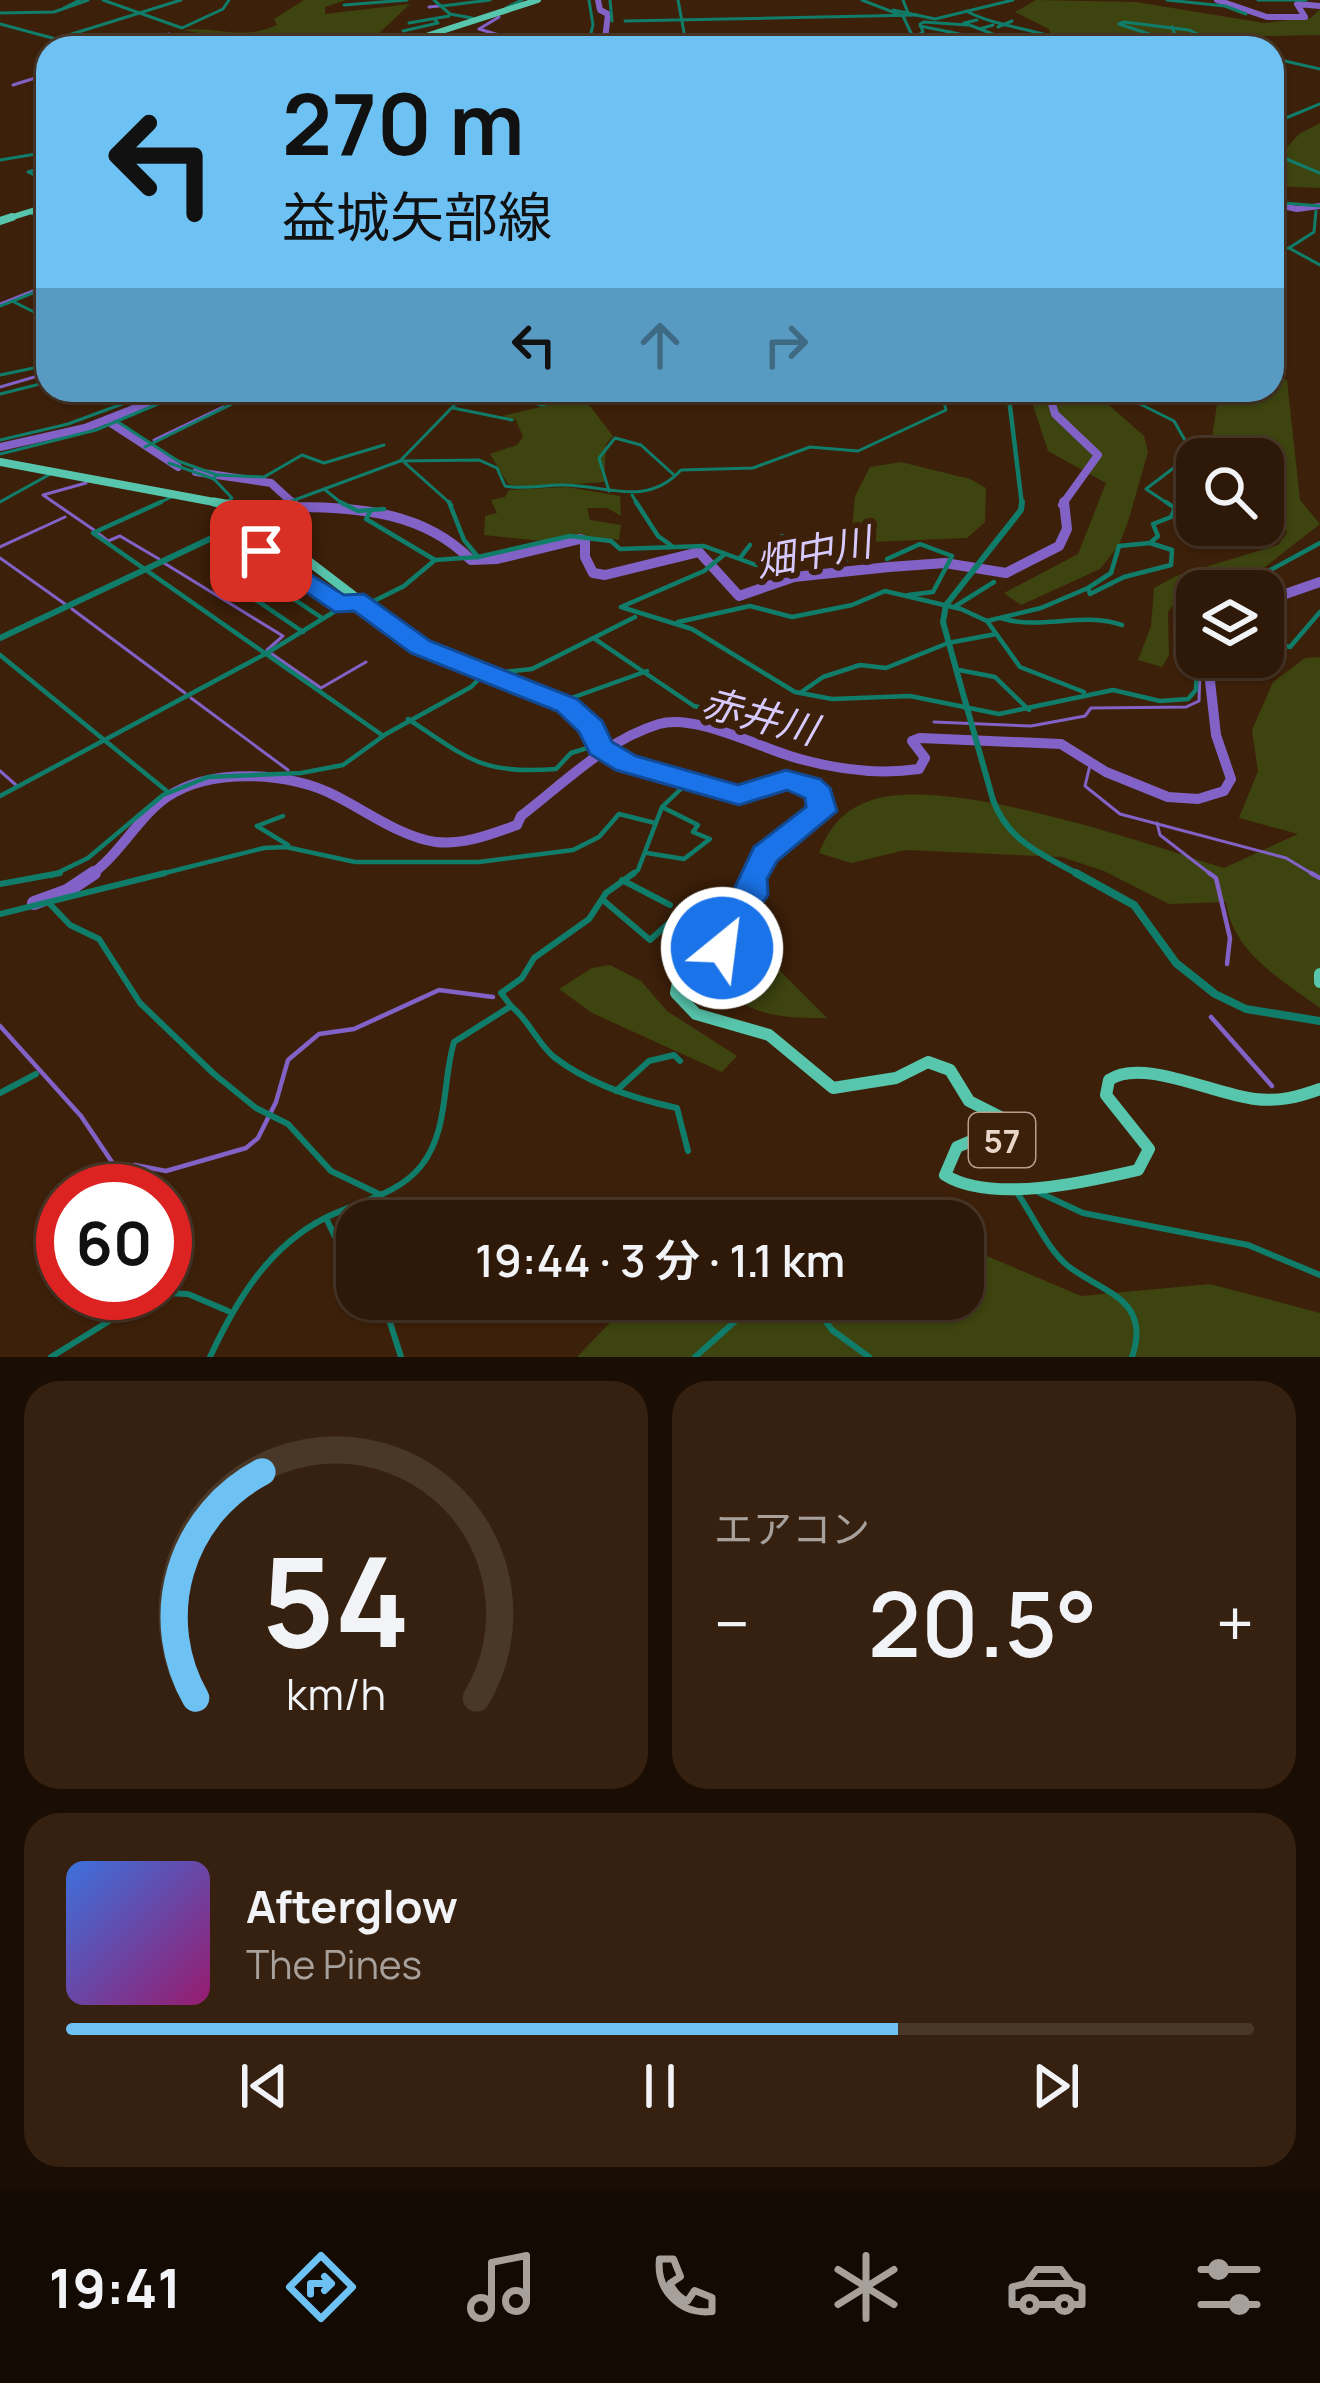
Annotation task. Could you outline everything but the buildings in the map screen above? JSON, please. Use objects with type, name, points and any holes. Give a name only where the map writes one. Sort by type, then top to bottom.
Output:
[{"type":"main road","points":[[427,36],[525,1],[540,3]]},
{"type":"main road","points":[[0,221],[36,209]]},
{"type":"main road","name":"57","points":[[0,458],[226,502],[421,647],[560,702],[586,722],[600,747],[626,763],[739,795],[786,780],[820,795],[822,811],[765,854],[752,879],[752,895],[730,924],[722,948],[678,982],[676,993],[683,1006],[710,1020],[769,1035],[833,1088],[896,1078],[928,1062],[941,1064],[969,1102],[1028,1131],[1017,1142],[981,1138],[961,1143],[948,1160],[945,1174],[961,1187],[1009,1188],[1128,1172],[1145,1162],[1149,1149],[1145,1140],[1109,1104],[1106,1085],[1112,1075],[1141,1071],[1271,1101],[1298,1099],[1320,1089]]},
{"type":"street","points":[[0,12],[53,11],[80,0]]},
{"type":"street","points":[[0,12],[55,13],[88,0]]},
{"type":"street","points":[[103,0],[182,28],[223,9],[229,0]]},
{"type":"street","points":[[66,36],[181,0]]},
{"type":"street","points":[[344,5],[407,0]]},
{"type":"street","points":[[434,0],[453,14],[477,20]]},
{"type":"street","points":[[442,6],[490,0]]},
{"type":"street","points":[[589,0],[590,36]]},
{"type":"street","points":[[610,0],[612,21]]},
{"type":"street","points":[[678,0],[685,36]]},
{"type":"street","points":[[862,0],[906,14]]},
{"type":"street","points":[[903,0],[913,36]]},
{"type":"street","points":[[920,26],[1013,0]]},
{"type":"street","points":[[1166,0],[1225,6],[1246,14]]},
{"type":"street","points":[[1258,0],[1306,0]]},
{"type":"street","points":[[470,1],[489,14]]},
{"type":"street","points":[[966,10],[995,26],[1048,36]]},
{"type":"street","points":[[408,21],[453,14]]},
{"type":"street","points":[[625,22],[906,14],[995,35]]},
{"type":"street","points":[[403,31],[438,23],[434,19]]},
{"type":"street","points":[[967,25],[964,23],[980,19]]},
{"type":"street","points":[[980,29],[1012,21]]},
{"type":"street","points":[[1123,36],[1152,35],[1119,24],[1124,22],[1172,27],[1196,36]]},
{"type":"street","points":[[0,24],[45,36]]},
{"type":"street","points":[[917,36],[923,32],[920,26]]},
{"type":"street","points":[[920,26],[969,36]]},
{"type":"street","points":[[1172,27],[1176,36]]},
{"type":"street","points":[[934,35],[950,32]]},
{"type":"street","points":[[1030,36],[1036,32]]},
{"type":"street","points":[[1284,61],[1320,69]]},
{"type":"street","points":[[1284,119],[1320,104]]},
{"type":"street","points":[[0,160],[36,154]]},
{"type":"street","points":[[1284,158],[1320,173]]},
{"type":"street","points":[[1284,204],[1319,209]]},
{"type":"street","points":[[1284,249],[1316,230],[1312,217],[1319,209]]},
{"type":"street","points":[[27,211],[36,215]]},
{"type":"street","points":[[1289,248],[1320,265]]},
{"type":"street","points":[[0,306],[36,291]]},
{"type":"street","points":[[12,301],[36,313]]},
{"type":"street","points":[[0,376],[36,368]]},
{"type":"street","points":[[0,394],[36,385]]},
{"type":"street","points":[[0,440],[68,424],[128,402]]},
{"type":"street","points":[[0,458],[115,423],[163,402]]},
{"type":"street","points":[[149,445],[236,402]]},
{"type":"street","points":[[400,461],[455,402]]},
{"type":"street","points":[[0,638],[292,499],[400,461],[479,460],[497,468],[505,487],[525,490],[562,485],[630,493],[667,485],[681,470],[753,468],[810,447],[858,451],[946,410],[944,402]]},
{"type":"street","points":[[1009,402],[1023,493],[1021,509],[974,569],[943,622],[1001,822],[1014,838],[1134,905],[1176,963],[1203,986],[1246,1009],[1320,1021]]},
{"type":"street","points":[[1136,402],[1174,422],[1190,448],[1188,457],[1146,489],[1175,508],[1171,517],[1153,524],[1158,536],[1150,543]]},
{"type":"street","points":[[449,407],[512,420]]},
{"type":"street","points":[[115,423],[215,477],[232,498],[226,502]]},
{"type":"street","points":[[609,491],[599,458],[615,438],[629,439],[652,451],[674,475]]},
{"type":"street","points":[[169,464],[215,477],[256,478],[302,454],[324,463],[385,446]]},
{"type":"street","points":[[400,461],[430,479],[452,505],[458,538],[477,557]]},
{"type":"street","points":[[0,502],[54,472]]},
{"type":"street","points":[[324,489],[345,508],[368,514],[434,560],[466,559],[570,536],[611,541],[620,549],[704,546],[756,565],[796,544]]},
{"type":"street","points":[[630,493],[658,536],[674,548]]},
{"type":"street","points":[[179,494],[93,533],[382,735]]},
{"type":"street","points":[[368,514],[384,509]]},
{"type":"street","points":[[782,536],[841,560],[864,557]]},
{"type":"street","points":[[275,537],[256,547],[344,606]]},
{"type":"street","points":[[703,538],[704,546]]},
{"type":"street","points":[[712,548],[721,542]]},
{"type":"street","points":[[987,621],[1041,608],[1088,588],[1111,572],[1119,546],[1150,543],[1172,550],[1171,565],[1124,577],[1090,594],[1088,588]]},
{"type":"street","points":[[1270,570],[1320,543]]},
{"type":"street","points":[[887,559],[920,544],[952,559],[933,592],[908,596]]},
{"type":"street","points":[[740,558],[750,545]]},
{"type":"street","points":[[261,551],[214,571],[303,632]]},
{"type":"street","points":[[725,554],[714,565],[621,607],[635,616],[678,622],[750,606],[786,618],[852,605],[880,592],[908,596],[987,621],[1020,667],[1090,694]]},
{"type":"street","points":[[0,796],[267,653],[344,606],[404,586],[434,560]]},
{"type":"street","points":[[237,561],[324,620]]},
{"type":"street","points":[[257,601],[302,579]]},
{"type":"street","points":[[950,606],[994,582]]},
{"type":"street","points":[[1284,645],[1290,647],[1320,612]]},
{"type":"street","points":[[1001,618],[1021,624],[1079,615],[1123,625]]},
{"type":"street","points":[[3,884],[46,880],[83,864],[169,792],[222,774],[345,765],[382,735],[471,688],[484,674],[532,668],[635,616]]},
{"type":"street","points":[[678,622],[800,693],[832,698],[910,697],[1000,714],[1125,691],[1160,701],[1189,699],[1196,690],[1195,678]]},
{"type":"street","points":[[800,693],[823,677],[860,665],[893,666],[948,643],[996,634]]},
{"type":"street","points":[[595,639],[694,706],[774,724],[796,736]]},
{"type":"street","points":[[0,655],[169,792]]},
{"type":"street","points":[[560,702],[646,671]]},
{"type":"street","points":[[957,673],[995,677],[1029,710]]},
{"type":"street","points":[[408,719],[472,764],[492,772],[556,769],[571,753],[600,747]]},
{"type":"street","points":[[688,1151],[677,1108],[654,1105],[616,1090],[550,1055],[528,1019],[501,993],[522,978],[534,958],[590,919],[622,880],[638,870],[662,807],[691,778]]},
{"type":"street","points":[[647,853],[684,859],[710,839],[693,832],[698,825],[662,807]]},
{"type":"street","points":[[0,914],[239,851],[295,850],[355,862],[479,862],[582,847],[599,837],[619,814],[655,823]]},
{"type":"street","points":[[283,816],[257,826],[295,850]]},
{"type":"street","points":[[622,880],[670,905]]},
{"type":"street","points":[[603,900],[650,940],[680,912]]},
{"type":"street","points":[[50,903],[70,925],[99,940],[127,987],[214,1074],[296,1131],[331,1172],[379,1194]]},
{"type":"street","points":[[210,1357],[229,1312],[289,1241],[410,1178],[425,1161],[441,1126],[454,1042],[511,1006]]},
{"type":"street","points":[[616,1090],[649,1061],[674,1055],[680,1061]]},
{"type":"street","points":[[0,1093],[35,1073]]},
{"type":"street","points":[[1028,1185],[1062,1207],[1248,1245],[1320,1275]]},
{"type":"street","points":[[1009,1188],[1020,1196],[1065,1264],[1125,1299],[1139,1337],[1132,1357]]},
{"type":"street","points":[[326,1218],[336,1240]]},
{"type":"street","points":[[192,1296],[229,1312]]},
{"type":"street","points":[[51,1357],[106,1320]]},
{"type":"street","points":[[389,1320],[401,1357]]},
{"type":"street","points":[[694,1357],[736,1320]]},
{"type":"street","points":[[825,1320],[869,1357]]},
{"type":"green space","points":[[304,0],[346,0],[325,7],[325,14],[410,4],[376,36],[214,36],[183,30],[240,33],[277,25],[274,19]]},
{"type":"green space","points":[[1036,0],[1136,2],[1264,23],[1311,18],[1320,9],[1320,35],[1050,36],[1049,29],[1015,12]]},
{"type":"green space","points":[[1320,123],[1320,188],[1284,186],[1284,151],[1299,134]]},
{"type":"green space","points":[[1284,379],[1300,500],[1320,524],[1265,567],[1196,570],[1284,546],[1284,438],[1212,438],[1217,402],[1284,402]]},
{"type":"green space","points":[[562,402],[587,402],[613,436],[606,444],[604,482],[524,488],[508,484],[490,454],[517,445],[523,437],[516,420],[502,416]]},
{"type":"green space","points":[[1032,402],[1106,402],[1144,436],[1148,452],[1119,545],[1100,569],[1021,605],[1004,593],[1078,554],[1106,483],[1048,451]]},
{"type":"green space","points":[[901,462],[970,479],[986,488],[985,522],[967,538],[871,542],[852,528],[855,496],[870,467]]},
{"type":"green space","points":[[567,487],[620,496],[621,516],[607,508],[587,508],[590,520],[621,525],[619,540],[572,534],[542,541],[484,535],[485,516],[497,513],[491,500],[505,497],[509,490]]},
{"type":"green space","points":[[1176,576],[1176,602],[1168,612],[1169,655],[1162,667],[1138,660],[1151,626],[1154,588]]},
{"type":"green space","points":[[1320,657],[1320,1008],[1248,950],[1230,920],[1226,902],[1169,904],[1104,871],[1062,857],[906,850],[851,863],[819,853],[838,821],[860,805],[903,795],[945,796],[1045,815],[1224,868],[1298,834],[1239,818],[1258,771],[1252,730],[1273,682],[1305,658]]},
{"type":"green space","points":[[764,926],[773,964],[827,1018],[757,1010],[722,985]]},
{"type":"green space","points":[[610,965],[641,981],[667,1011],[737,1056],[722,1072],[592,1013],[559,989],[592,968]]},
{"type":"green space","points":[[984,1255],[1081,1296],[1210,1284],[1320,1313],[1320,1357],[577,1357],[612,1320],[984,1320]]},
{"type":"waterway","points":[[598,0],[600,10],[608,14],[605,36]]},
{"type":"waterway","points":[[1217,0],[1267,17],[1305,17],[1297,4],[1320,6]]},
{"type":"waterway","points":[[429,7],[439,6]]},
{"type":"waterway","points":[[499,17],[479,29],[502,36]]},
{"type":"waterway","points":[[163,36],[169,34]]},
{"type":"waterway","points":[[13,85],[36,78]]},
{"type":"waterway","name":"畑中川","points":[[1284,206],[1320,206]]},
{"type":"waterway","points":[[0,304],[36,290]]},
{"type":"waterway","points":[[0,387],[36,376]]},
{"type":"waterway","points":[[0,447],[85,428],[151,402]]},
{"type":"waterway","name":"畑中川","points":[[1052,402],[1055,414],[1098,455],[1064,502]]},
{"type":"waterway","points":[[154,440],[223,407]]},
{"type":"waterway","name":"畑中川","points":[[106,420],[178,467]]},
{"type":"waterway","name":"畑中川","points":[[196,472],[271,483],[295,505]]},
{"type":"waterway","points":[[86,483],[43,495],[94,530]]},
{"type":"waterway","name":"畑中川","points":[[291,502],[297,507],[368,511],[413,523],[453,544],[471,560],[497,559],[580,539],[585,541],[585,557],[593,573],[605,575],[699,552],[739,596],[794,577],[889,567],[945,563],[1006,573],[1059,546],[1067,529],[1064,502]]},
{"type":"waterway","points":[[0,547],[65,517]]},
{"type":"waterway","points":[[99,534],[108,541],[120,536],[159,559]]},
{"type":"waterway","points":[[0,558],[65,604]]},
{"type":"waterway","points":[[164,563],[283,636],[267,650]]},
{"type":"waterway","name":"赤井川","points":[[1284,594],[1320,582]]},
{"type":"waterway","points":[[72,609],[185,693]]},
{"type":"waterway","points":[[272,654],[321,688],[366,662]]},
{"type":"waterway","points":[[934,722],[1031,726],[1085,716],[1091,708],[1186,707],[1199,701],[1200,678]]},
{"type":"waterway","name":"赤井川","points":[[89,876],[167,797],[185,787],[228,777],[275,778],[318,788],[411,835],[436,842],[478,838],[517,825],[521,816],[621,740],[674,722],[710,728],[815,763],[874,771],[919,769],[925,758],[912,741],[920,738],[1061,744],[1106,772],[1168,797],[1198,799],[1224,791],[1231,779],[1216,735],[1210,678]]},
{"type":"waterway","points":[[191,698],[288,770]]},
{"type":"waterway","points":[[1091,761],[1085,786],[1120,814],[1157,824]]},
{"type":"waterway","points":[[0,771],[16,785]]},
{"type":"waterway","points":[[1157,824],[1286,858],[1311,873]]},
{"type":"waterway","points":[[1157,824],[1160,835],[1211,874]]},
{"type":"waterway","name":"赤井川","points":[[34,903],[67,891],[94,873]]},
{"type":"waterway","points":[[1311,873],[1320,878]]},
{"type":"waterway","points":[[1311,873],[1316,876]]},
{"type":"waterway","points":[[1211,874],[1216,878],[1230,938],[1227,964]]},
{"type":"waterway","points":[[0,1026],[81,1116],[116,1168],[135,1165],[166,1171],[246,1148],[258,1138],[276,1102],[288,1060],[319,1034],[354,1029],[439,990],[493,997]]},
{"type":"waterway","points":[[1211,1017],[1272,1086]]},
{"type":"route","points":[[261,551],[344,606],[355,599],[421,647],[567,705],[592,728],[600,748],[626,763],[739,795],[786,780],[809,786],[820,795],[822,811],[765,854],[752,879],[752,895],[730,924],[722,948]]}]
